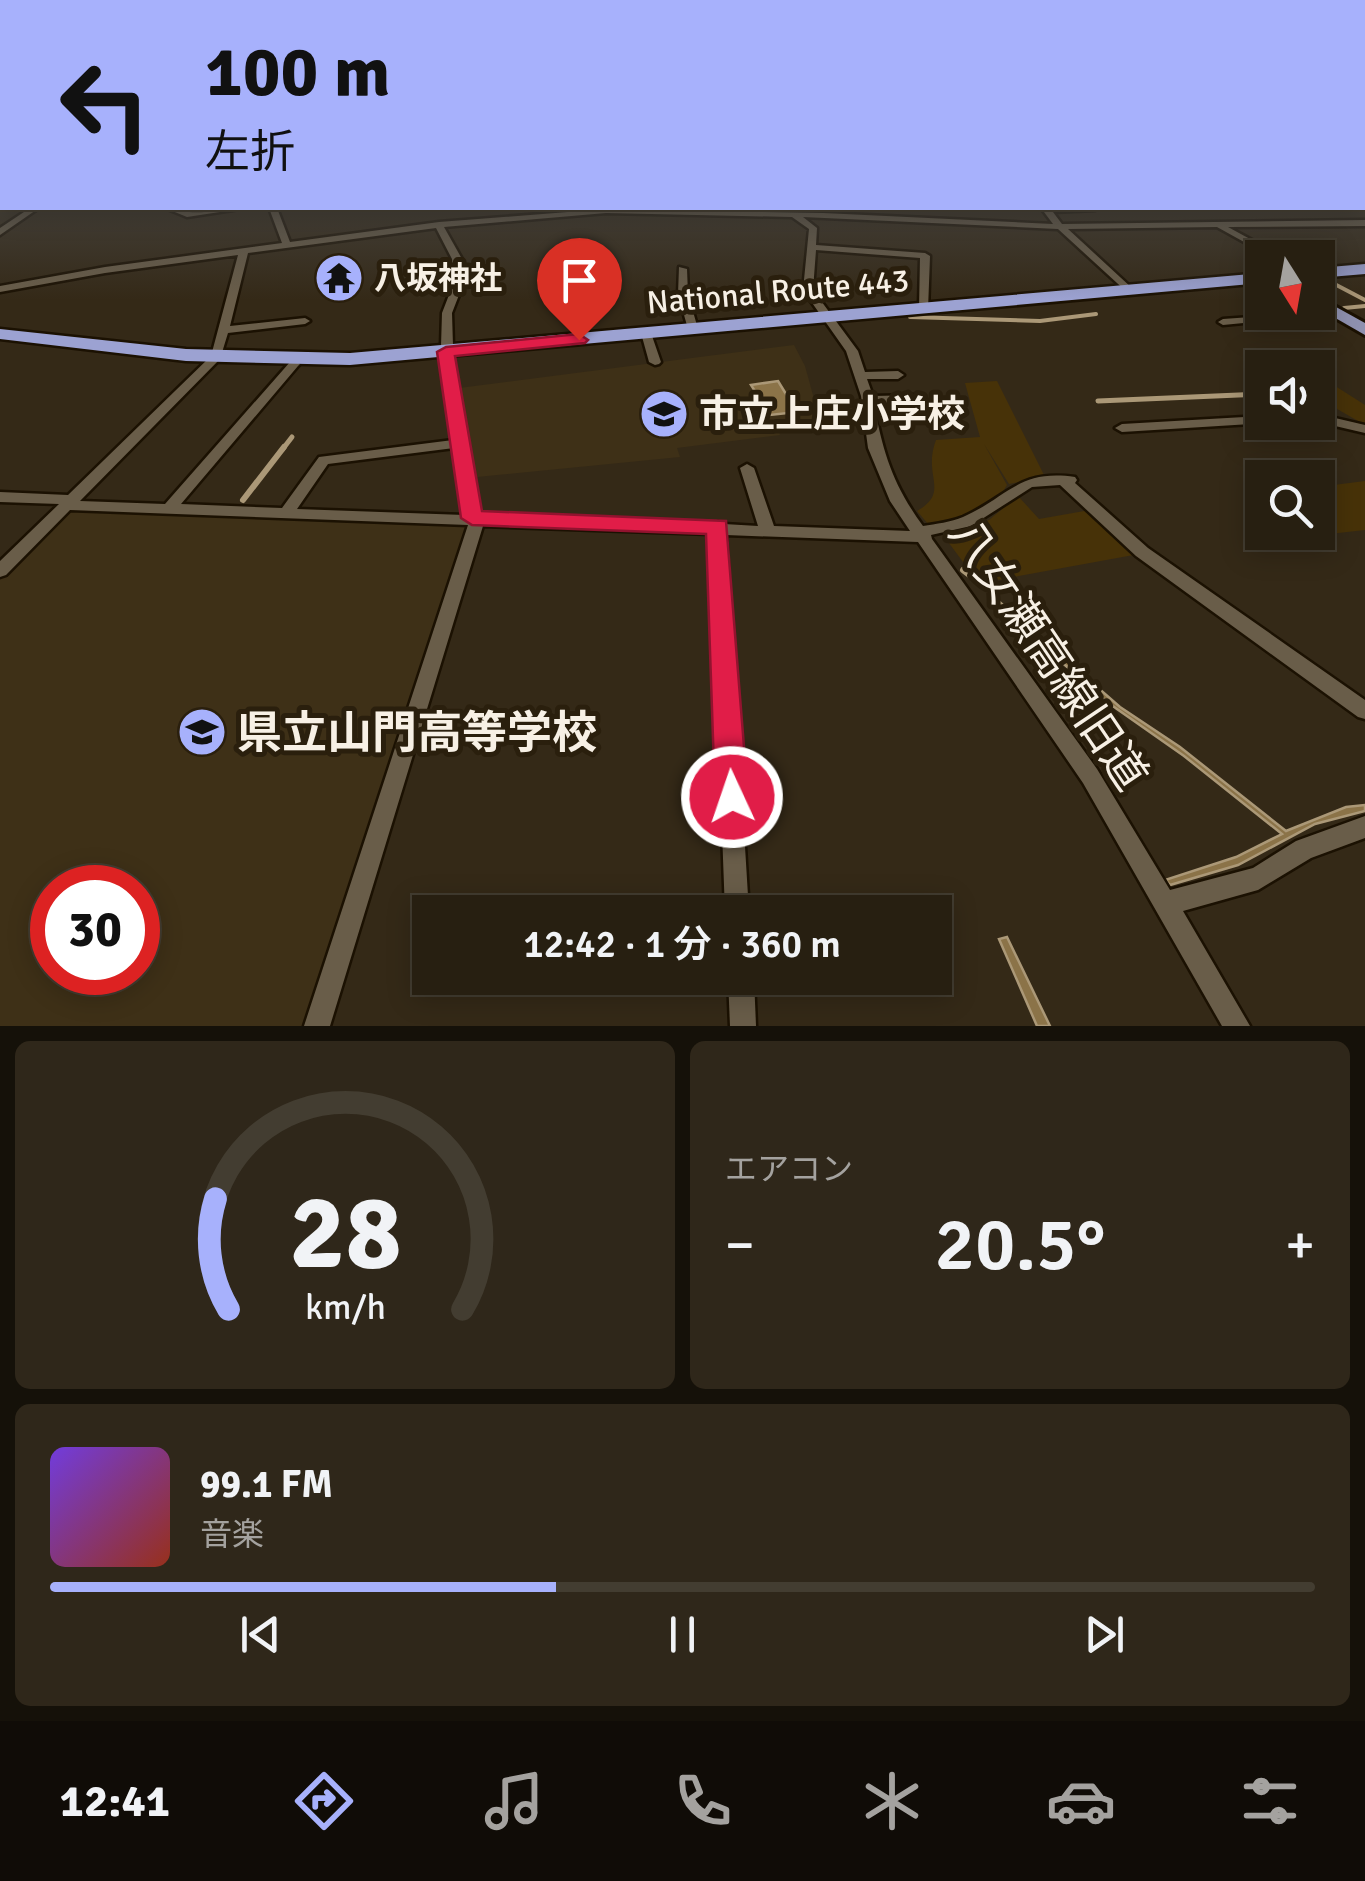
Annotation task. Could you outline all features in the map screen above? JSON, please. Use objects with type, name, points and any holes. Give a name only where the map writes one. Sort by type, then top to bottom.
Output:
[{"type":"highway","points":[[1335,272],[1365,269]]},
{"type":"highway","name":"National Route 443","points":[[0,334],[216,357],[350,359],[1245,280]]},
{"type":"main road","points":[[1335,313],[1365,330]]},
{"type":"street","points":[[0,232],[32,210]]},
{"type":"street","points":[[174,210],[186,215],[226,210]]},
{"type":"street","points":[[274,210],[287,245]]},
{"type":"street","points":[[1047,210],[1129,290]]},
{"type":"street","points":[[0,288],[500,212],[876,212],[1060,227],[1365,222]]},
{"type":"street","points":[[795,215],[813,228],[812,247],[925,256],[924,308]]},
{"type":"street","points":[[317,1026],[475,518],[447,349],[447,313],[459,282],[458,258],[439,224]]},
{"type":"street","points":[[1218,225],[1246,240]]},
{"type":"street","name":"八女瀬高線旧道","points":[[812,247],[808,290],[852,352],[868,400],[882,472],[897,501],[1090,776],[1238,1026]]},
{"type":"street","points":[[0,571],[216,357],[244,251]]},
{"type":"street","points":[[682,268],[693,329]]},
{"type":"street","points":[[1223,322],[1245,320]]},
{"type":"street","points":[[223,330],[305,321]]},
{"type":"street","points":[[646,333],[654,362]]},
{"type":"street","points":[[170,508],[294,364]]},
{"type":"street","points":[[860,376],[898,376]]},
{"type":"street","points":[[868,400],[918,399]]},
{"type":"street","points":[[1122,428],[1245,421]]},
{"type":"street","points":[[1335,421],[1365,430]]},
{"type":"street","points":[[287,512],[324,460],[460,443]]},
{"type":"street","points":[[747,468],[767,529]]},
{"type":"street","points":[[0,497],[170,508],[923,534],[966,522],[1029,483],[1068,480],[1142,552],[1365,712]]},
{"type":"street","points":[[718,527],[737,895]]},
{"type":"street","points":[[1167,903],[1258,878],[1304,849],[1365,827]]},
{"type":"street","points":[[742,995],[743,1026]]},
{"type":"shaded area","name":"市立上庄小学校","points":[[794,345],[805,366],[816,406],[863,406],[865,421],[776,425],[780,435],[677,448],[680,457],[477,477],[459,388]]},
{"type":"shaded area","points":[[778,381],[797,412],[770,415],[751,385]]},
{"type":"shaded area","points":[[997,381],[1045,477],[1009,484],[984,444],[1007,485],[1001,494],[984,508],[929,525],[917,511],[927,504],[934,490],[932,464],[936,440],[980,437],[965,383]]},
{"type":"shaded area","points":[[1335,386],[1365,405],[1365,425],[1335,408]]},
{"type":"shaded area","points":[[1365,481],[1365,530],[1335,533],[1335,485]]},
{"type":"shaded area","points":[[1018,496],[1039,519],[1090,510],[1139,554],[986,582],[966,566],[943,535],[989,520]]},
{"type":"shaded area","name":"県立山門高等学校","points":[[74,508],[472,523],[310,1026],[0,1026],[0,577],[64,512]]},
{"type":"shaded area","points":[[995,598],[1120,707],[1180,747],[1286,831],[1346,807],[1365,805],[1365,811],[1315,824],[1238,865],[1170,885],[1165,880],[1236,857],[1282,834],[1184,756],[1107,702],[991,600]]},
{"type":"shaded area","points":[[1007,937],[1050,1026],[1037,1026],[999,939]]},
{"type":"waterway","points":[[1335,284],[1365,300]]},
{"type":"waterway","points":[[1344,308],[1365,306]]},
{"type":"waterway","points":[[910,317],[1040,321],[1096,314]]},
{"type":"waterway","points":[[1098,401],[1245,395]]},
{"type":"waterway","points":[[282,450],[292,437]]},
{"type":"waterway","points":[[243,500],[284,447]]},
{"type":"waterway","points":[[963,570],[980,583]]},
{"type":"place","name":"八坂神社","points":[[339,278]]},
{"type":"place","name":"市立上庄小学校","points":[[664,414]]},
{"type":"place","name":"県立山門高等学校","points":[[202,732]]},
{"type":"route","points":[[579,340],[446,352],[472,518],[718,527],[732,797]]}]
